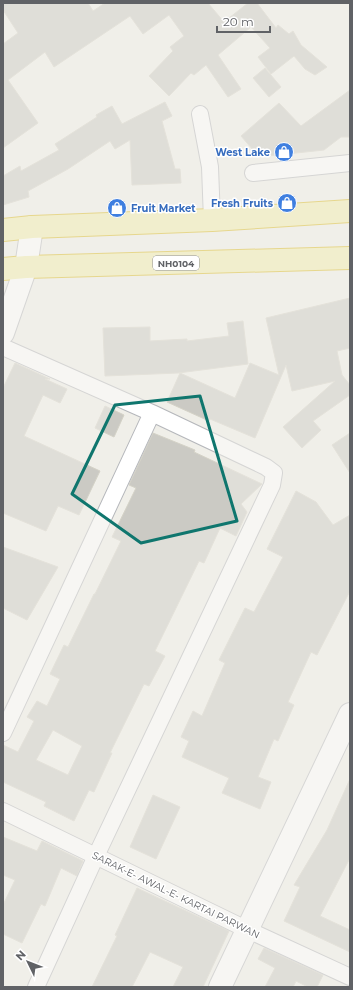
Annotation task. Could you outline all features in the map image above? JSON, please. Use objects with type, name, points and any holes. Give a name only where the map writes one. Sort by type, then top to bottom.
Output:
[{"type":"highway","points":[[3,230],[32,227],[212,220],[350,211]]},
{"type":"highway","name":"NH0104","points":[[3,269],[26,267],[350,258]]},
{"type":"main road","points":[[3,333],[26,267],[32,227]]},
{"type":"main road","points":[[220,987],[350,714]]},
{"type":"street","points":[[200,114],[210,167],[212,220]]},
{"type":"street","points":[[253,173],[350,163]]},
{"type":"street","points":[[3,347],[152,413],[266,467],[274,473],[272,485],[96,856],[36,987]]},
{"type":"street","points":[[3,732],[152,413]]},
{"type":"street","name":"SARAK-E- AWAL-E- KARTAI PARWAN","points":[[3,810],[248,930],[350,977]]},
{"type":"highlighted area","points":[[200,396],[237,521],[141,543],[72,494],[115,405]]},
{"type":"building","points":[[3,3],[88,3],[93,11],[105,3],[208,3],[224,22],[248,3],[257,3],[276,28],[278,25],[289,34],[293,31],[301,45],[327,67],[315,75],[305,69],[294,56],[271,74],[258,57],[270,48],[251,27],[218,55],[241,89],[228,97],[206,65],[194,75],[191,73],[169,96],[149,76],[173,51],[170,47],[184,36],[169,15],[143,34],[130,16],[54,67],[45,52],[8,80],[38,123],[3,148],[3,44],[18,33],[3,10]]},
{"type":"building","points":[[265,68],[281,87],[269,97],[253,78]]},
{"type":"building","points":[[350,90],[350,137],[341,137],[324,150],[259,157],[241,136],[279,103],[301,126]]},
{"type":"building","points":[[165,102],[172,116],[162,121],[175,169],[180,169],[181,183],[132,185],[130,140],[115,149],[110,141],[68,169],[28,191],[29,197],[3,205],[3,176],[20,166],[21,171],[59,150],[55,144],[97,117],[96,115],[112,106],[122,124]]},
{"type":"building","points":[[350,298],[350,348],[337,351],[342,375],[350,385],[350,395],[313,421],[321,430],[302,448],[283,427],[335,381],[292,391],[286,365],[255,438],[210,419],[209,421],[167,402],[180,373],[235,398],[250,363],[279,375],[266,318]]},
{"type":"building","points":[[243,321],[248,364],[178,373],[105,376],[103,328],[150,327],[150,341],[187,339],[187,341],[229,336],[227,323]]},
{"type":"building","points":[[15,363],[50,379],[45,379],[67,389],[60,403],[43,395],[24,436],[100,471],[79,515],[58,506],[46,531],[3,513],[3,388]]},
{"type":"building","points":[[105,406],[124,415],[114,437],[95,428]]},
{"type":"building","points":[[153,433],[195,450],[194,452],[262,484],[241,504],[247,512],[236,536],[220,528],[204,563],[199,561],[155,651],[165,656],[149,686],[144,684],[110,753],[112,753],[94,792],[89,790],[74,821],[44,806],[46,802],[3,782],[3,745],[18,752],[34,721],[27,717],[37,701],[47,706],[60,679],[50,674],[64,645],[68,647],[121,541],[112,537],[136,488],[129,485]],"holes":[[[53,730],[82,746],[68,775],[36,760]]]},
{"type":"building","points":[[350,433],[350,473],[332,445]]},
{"type":"building","points":[[296,491],[316,502],[333,525],[350,515],[350,591],[317,655],[311,652],[288,702],[294,705],[278,741],[274,739],[258,777],[271,782],[260,809],[222,793],[229,778],[182,757],[189,741],[181,737],[193,711],[202,716],[225,663],[219,660],[245,608],[254,612],[283,557],[267,549]]},
{"type":"building","points":[[3,547],[58,567],[27,620],[3,608]]},
{"type":"building","points":[[350,779],[350,858],[320,916],[350,930],[350,952],[284,921],[300,887],[294,885],[327,830]]},
{"type":"building","points":[[153,795],[180,807],[156,859],[130,847]]},
{"type":"building","points":[[3,837],[37,851],[42,841],[83,861],[77,876],[61,868],[45,906],[41,904],[22,943],[3,934],[3,905],[15,880],[3,875]]},
{"type":"building","points":[[137,888],[229,931],[203,987],[173,987],[183,967],[150,952],[132,987],[92,987],[117,936],[115,935]]},
{"type":"building","points":[[264,948],[323,975],[317,987],[308,987],[296,981],[293,987],[265,987],[275,968],[258,959]]},
{"type":"place","name":"West Lake","points":[[284,152]]},
{"type":"place","name":"Fresh Fruits","points":[[287,203]]},
{"type":"place","name":"Fruit Market","points":[[117,208]]}]
